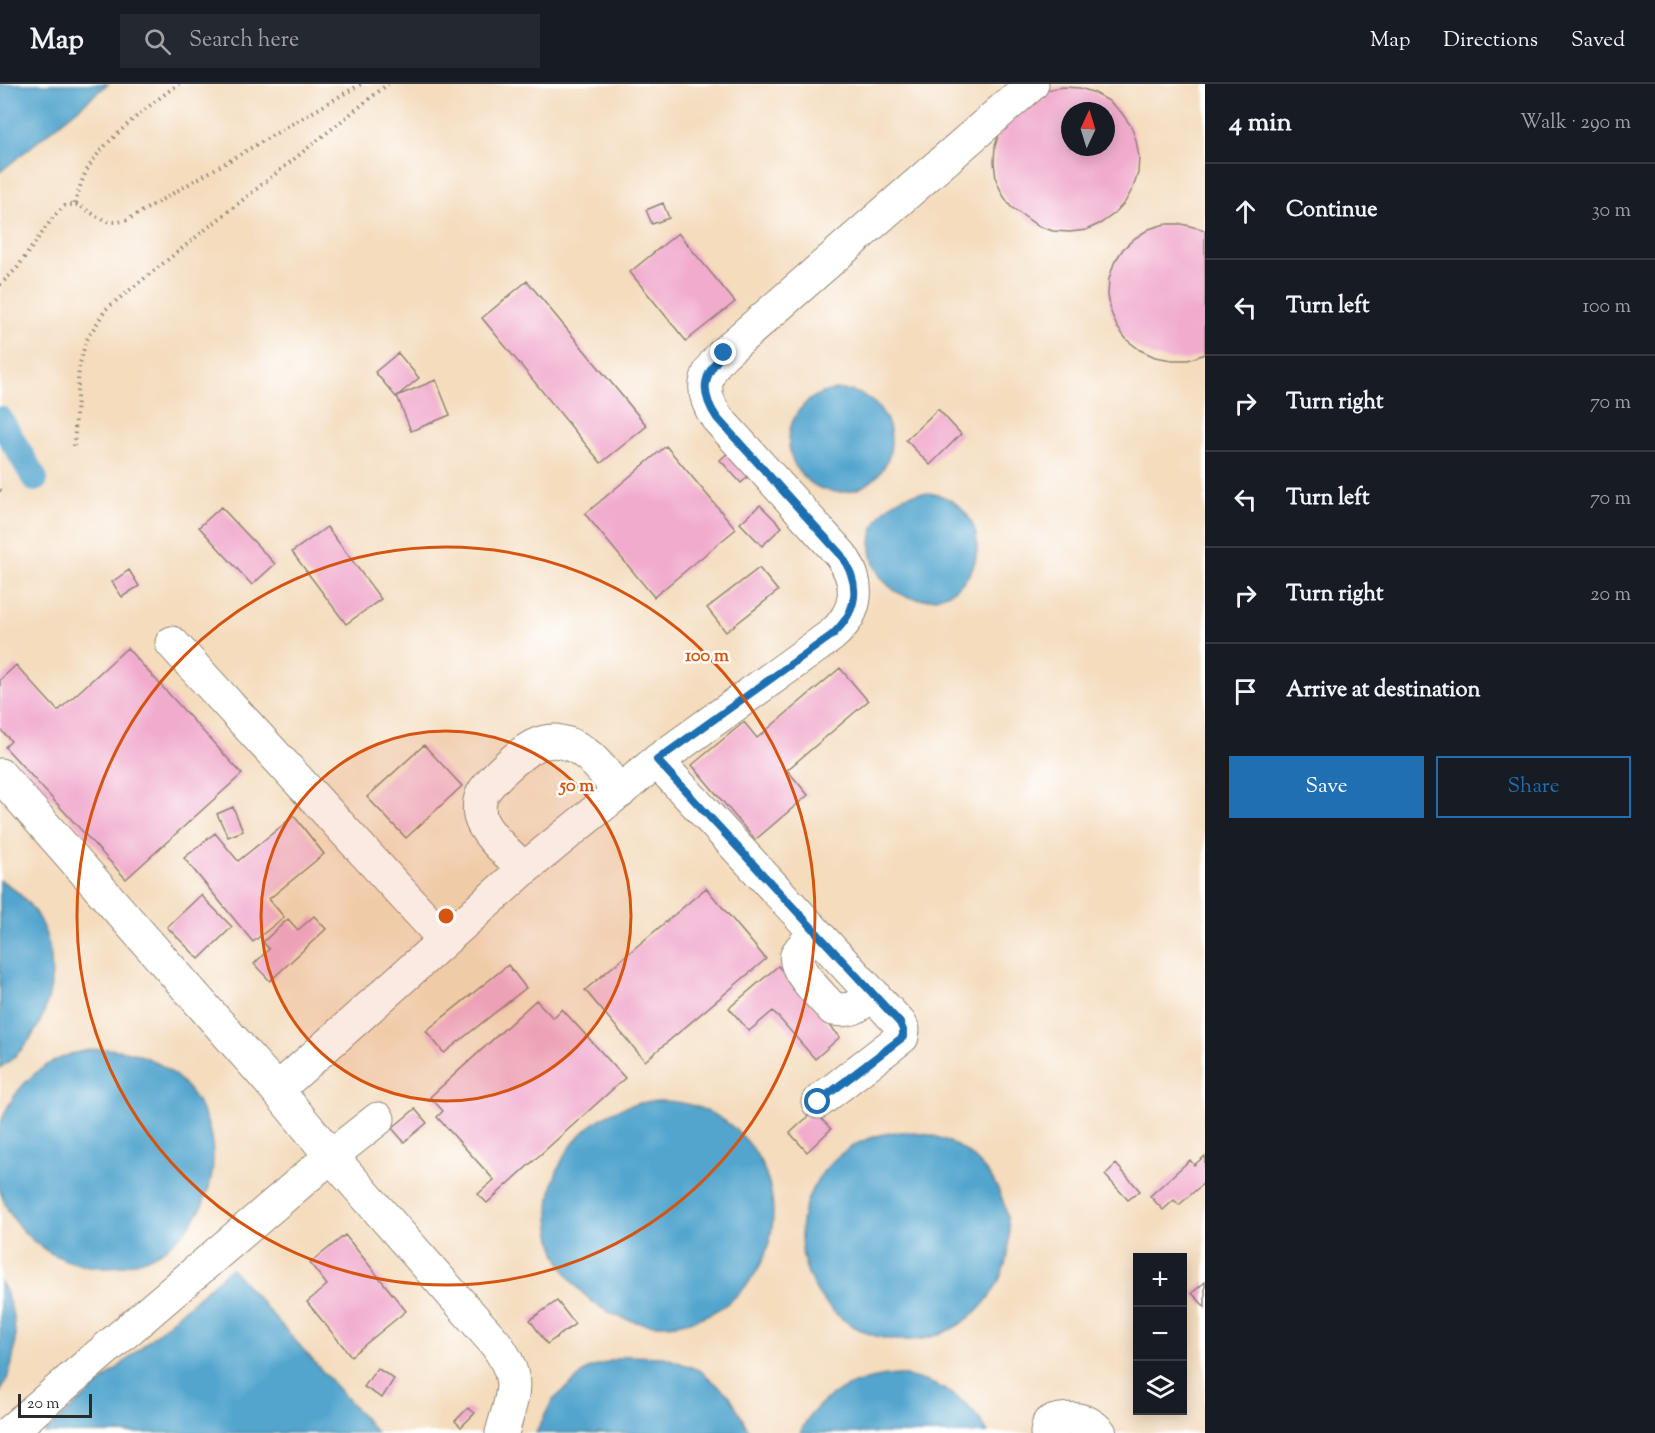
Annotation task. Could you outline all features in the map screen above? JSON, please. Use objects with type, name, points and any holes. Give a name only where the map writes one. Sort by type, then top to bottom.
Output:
[{"type":"lane","points":[[277,1090],[524,869],[657,760],[832,635],[848,618],[855,597],[852,574],[841,555],[717,418],[709,406],[705,392],[707,377],[713,364],[1032,84]]},
{"type":"lane","points":[[172,643],[444,939]]},
{"type":"lane","points":[[524,869],[484,826],[479,807],[486,789],[524,752],[548,741],[561,741],[574,745],[585,752],[620,792]]},
{"type":"lane","points":[[657,760],[816,933],[796,956],[796,962],[800,972],[833,1009],[844,1011],[854,1009],[873,994],[900,1023],[903,1037],[818,1102]]},
{"type":"lane","points":[[0,775],[277,1090],[504,1356],[514,1379],[502,1433]]},
{"type":"lane","points":[[0,813],[33,814]]},
{"type":"lane","points":[[9,1433],[331,1156],[378,1119]]},
{"type":"lane","points":[[1047,1433],[1049,1423],[1064,1418],[1080,1420],[1095,1427],[1100,1433]]},
{"type":"path","points":[[75,204],[86,171],[104,145],[179,84]]},
{"type":"path","points":[[0,285],[17,268],[54,216],[65,206],[75,204],[103,221],[116,223],[127,220],[361,84]]},
{"type":"path","points":[[74,446],[79,367],[86,341],[106,309],[388,84]]},
{"type":"water","points":[[0,84],[108,84],[0,172]]},
{"type":"water","points":[[840,390],[859,394],[876,405],[887,422],[891,441],[887,460],[876,477],[859,488],[840,492],[821,488],[804,477],[793,460],[789,441],[793,422],[804,405],[821,394]]},
{"type":"water","points":[[924,493],[944,497],[961,509],[973,526],[977,546],[973,566],[961,583],[944,595],[924,599],[904,595],[887,583],[875,566],[871,546],[875,526],[887,509],[904,497]]},
{"type":"water","points":[[0,880],[23,898],[40,920],[49,946],[52,973],[48,1000],[38,1026],[22,1049],[0,1068]]},
{"type":"water","points":[[93,1049],[115,1049],[136,1053],[165,1067],[189,1089],[201,1106],[209,1126],[213,1147],[213,1169],[209,1190],[201,1210],[189,1227],[173,1243],[156,1255],[136,1263],[115,1267],[93,1267],[72,1263],[52,1255],[35,1243],[19,1227],[7,1210],[-1,1190],[-1,1126],[7,1106],[19,1089],[35,1073],[52,1061],[72,1053]]},
{"type":"water","points":[[650,1101],[672,1101],[694,1105],[714,1114],[732,1126],[748,1142],[769,1180],[773,1213],[769,1246],[765,1256],[748,1284],[732,1300],[694,1321],[672,1325],[650,1325],[628,1321],[608,1312],[590,1300],[574,1284],[553,1246],[549,1224],[549,1202],[553,1180],[562,1160],[574,1142],[590,1126],[628,1105]]},
{"type":"water","points":[[895,1132],[915,1132],[935,1136],[954,1144],[979,1162],[992,1178],[1001,1196],[1009,1226],[1005,1266],[1001,1276],[992,1294],[979,1310],[963,1323],[935,1336],[915,1340],[895,1340],[875,1336],[856,1328],[831,1310],[818,1294],[805,1266],[801,1246],[801,1226],[805,1206],[813,1187],[831,1162],[847,1149],[875,1136]]},
{"type":"water","points":[[231,1268],[377,1433],[44,1433]]},
{"type":"water","points":[[0,1281],[11,1309],[15,1337],[11,1366],[0,1393]]},
{"type":"water","points":[[625,1356],[664,1357],[701,1371],[730,1396],[750,1433],[536,1433],[552,1401],[588,1369]]},
{"type":"water","points":[[900,1375],[927,1382],[951,1393],[972,1410],[988,1433],[800,1433],[807,1419],[817,1408],[841,1390],[869,1379]]},
{"type":"building","points":[[1063,87],[1080,88],[1095,93],[1110,102],[1061,102],[1061,156],[1115,156],[1115,106],[1131,126],[1136,140],[1139,157],[1138,173],[1133,188],[1125,202],[1114,214],[1086,230],[1053,231],[1038,226],[1011,207],[996,179],[995,146],[1000,131],[1047,90]]},
{"type":"building","points":[[663,203],[669,218],[652,224],[646,210]]},
{"type":"building","points":[[1165,224],[1182,224],[1205,230],[1205,354],[1188,360],[1155,357],[1140,350],[1127,340],[1117,327],[1108,295],[1109,279],[1114,263],[1123,249],[1149,229]]},
{"type":"building","points":[[678,233],[735,302],[686,341],[630,272]]},
{"type":"building","points":[[527,281],[647,426],[601,463],[482,318]]},
{"type":"building","points":[[398,353],[419,378],[396,397],[375,372]]},
{"type":"building","points":[[436,380],[450,415],[411,431],[397,396]]},
{"type":"building","points":[[938,409],[961,434],[930,465],[906,440]]},
{"type":"building","points":[[666,446],[736,529],[654,597],[585,514]]},
{"type":"building","points":[[731,450],[753,472],[741,483],[720,460]]},
{"type":"building","points":[[760,505],[782,527],[762,546],[740,523]]},
{"type":"building","points":[[221,507],[275,564],[252,585],[199,527]]},
{"type":"building","points":[[327,527],[381,599],[346,624],[292,552]]},
{"type":"building","points":[[759,568],[778,591],[726,632],[707,608]]},
{"type":"building","points":[[129,570],[139,586],[122,597],[112,582]]},
{"type":"building","points":[[127,648],[242,774],[126,879],[5,747],[11,741],[0,729],[0,680],[16,665],[58,711]]},
{"type":"building","points":[[840,668],[868,701],[787,770],[808,795],[755,840],[692,765],[744,722],[757,738]]},
{"type":"building","points":[[424,745],[462,786],[406,838],[367,797]]},
{"type":"building","points":[[233,807],[243,831],[228,837],[217,814]]},
{"type":"building","points":[[294,816],[324,854],[269,899],[284,917],[253,942],[184,858],[215,833],[238,861]]},
{"type":"building","points":[[706,888],[766,959],[645,1061],[585,990]]},
{"type":"building","points":[[201,895],[232,927],[199,959],[167,927]]},
{"type":"building","points":[[314,916],[326,929],[270,981],[254,964],[269,949],[263,942],[288,919],[298,930]]},
{"type":"building","points":[[508,965],[526,988],[444,1053],[426,1031]]},
{"type":"building","points":[[778,966],[840,1037],[815,1059],[773,1011],[749,1031],[729,1008]]},
{"type":"building","points":[[536,1000],[553,1018],[562,1009],[625,1078],[487,1203],[478,1194],[494,1180],[437,1117],[443,1111],[430,1097]]},
{"type":"building","points":[[415,1109],[427,1123],[404,1142],[392,1128]]},
{"type":"building","points":[[814,1111],[831,1129],[807,1152],[790,1133]]},
{"type":"building","points":[[1205,1156],[1205,1182],[1179,1205],[1174,1200],[1163,1210],[1150,1196],[1190,1160],[1194,1165]]},
{"type":"building","points":[[1116,1164],[1140,1191],[1128,1200],[1105,1175]]},
{"type":"building","points":[[345,1235],[406,1311],[351,1356],[307,1302],[327,1285],[310,1263]]},
{"type":"building","points":[[1205,1282],[1205,1307],[1192,1293]]},
{"type":"building","points":[[557,1301],[575,1324],[547,1344],[530,1320]]},
{"type":"building","points":[[377,1368],[394,1379],[382,1398],[364,1387]]},
{"type":"building","points":[[468,1408],[475,1413],[461,1427],[455,1421]]},
{"type":"waterway","points":[[0,419],[35,479]]},
{"type":"route","points":[[724,353],[713,364],[707,377],[705,392],[709,406],[717,418],[841,555],[854,581],[855,597],[844,625],[832,635],[657,760],[900,1023],[903,1037],[818,1102]]}]
